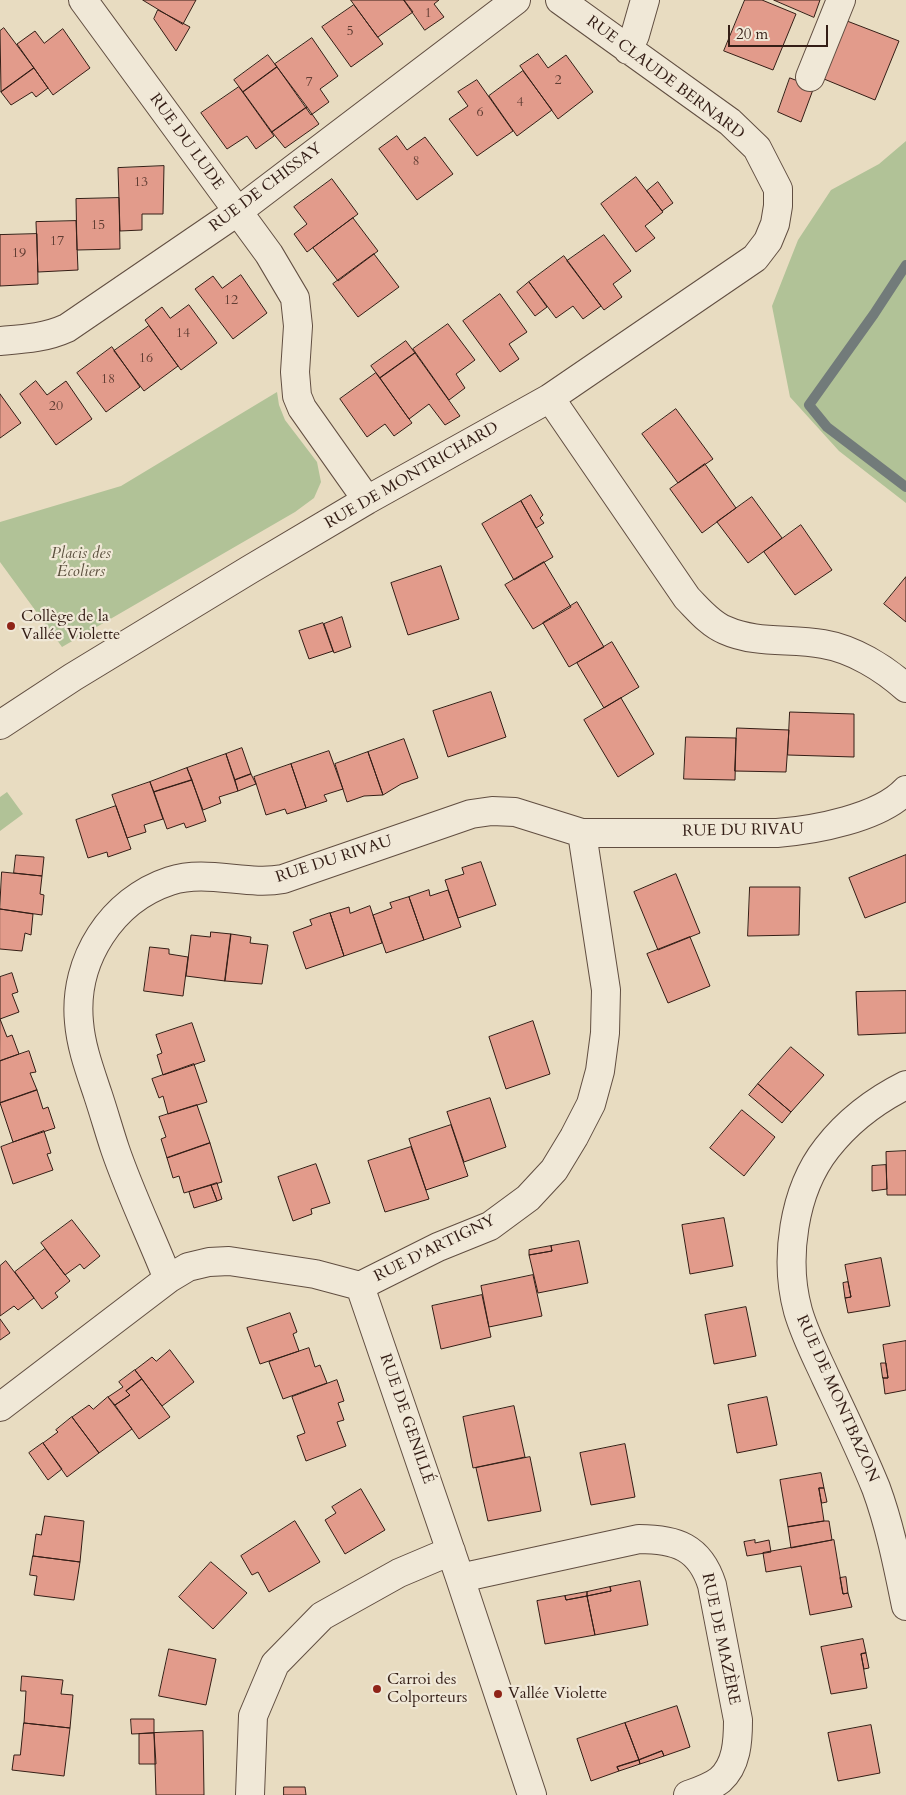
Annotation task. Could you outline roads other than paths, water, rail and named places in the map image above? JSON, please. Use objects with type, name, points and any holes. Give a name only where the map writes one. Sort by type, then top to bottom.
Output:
[{"type":"street","name":"RUE DU LUDE","points":[[83,0],[268,254],[295,298],[298,326],[295,372],[297,396],[302,408],[368,500]]},
{"type":"street","name":"RUE DE CHISSAY","points":[[0,341],[52,335],[68,328],[237,212],[516,0]]},
{"type":"street","name":"RUE CLAUDE BERNARD","points":[[560,0],[730,122],[757,148],[778,189]]},
{"type":"street","points":[[628,50],[635,35],[645,0]]},
{"type":"street","points":[[810,77],[841,0]]},
{"type":"street","name":"RUE DE MONTRICHARD","points":[[0,724],[73,677],[368,500],[550,398],[756,258],[768,241],[776,224],[778,189]]},
{"type":"street","points":[[550,398],[687,598],[705,616],[723,630],[748,638],[824,644],[861,657],[896,679],[906,688]]},
{"type":"street","name":"RUE DU RIVAU","points":[[168,1279],[115,1151],[83,1047],[78,1020],[81,981],[96,940],[106,926],[124,908],[146,890],[172,880],[193,877],[269,882],[283,879],[471,814],[492,811],[515,812],[582,833],[751,834],[802,831],[845,821],[884,806],[906,790]]},
{"type":"street","name":"RUE D'ARTIGNY","points":[[0,1408],[168,1279],[188,1267],[209,1262],[229,1261],[315,1274],[360,1286],[438,1247],[490,1226],[528,1198],[554,1170],[574,1137],[591,1104],[600,1071],[605,1033],[606,990],[582,833]]},
{"type":"street","name":"RUE DE MONTBAZON","points":[[906,1085],[886,1095],[843,1130],[826,1150],[810,1177],[794,1225],[792,1285],[803,1327],[876,1490],[886,1518],[906,1606]]},
{"type":"street","name":"RUE DE GENILLÉ","points":[[360,1286],[532,1795]]},
{"type":"street","name":"RUE DE MAZÈRE","points":[[460,1578],[639,1539],[658,1539],[672,1542],[688,1549],[699,1558],[708,1572],[712,1585],[738,1720],[738,1738],[736,1752],[730,1766],[721,1779],[709,1787],[688,1795]]},
{"type":"street","points":[[250,1795],[253,1716],[275,1664],[322,1616],[399,1573],[451,1551]]},
{"type":"waterway","points":[[906,265],[874,314],[809,405],[827,427],[906,487]]},
{"type":"place","name":"Collège de la Vallée Violette","points":[[11,626]]},
{"type":"place","name":"Carroi des Colporteurs","points":[[377,1689]]},
{"type":"place","name":"Vallée Violette","points":[[498,1694]]},
{"type":"park label","name":"Placis des Écoliers","points":[[81,563]]}]
